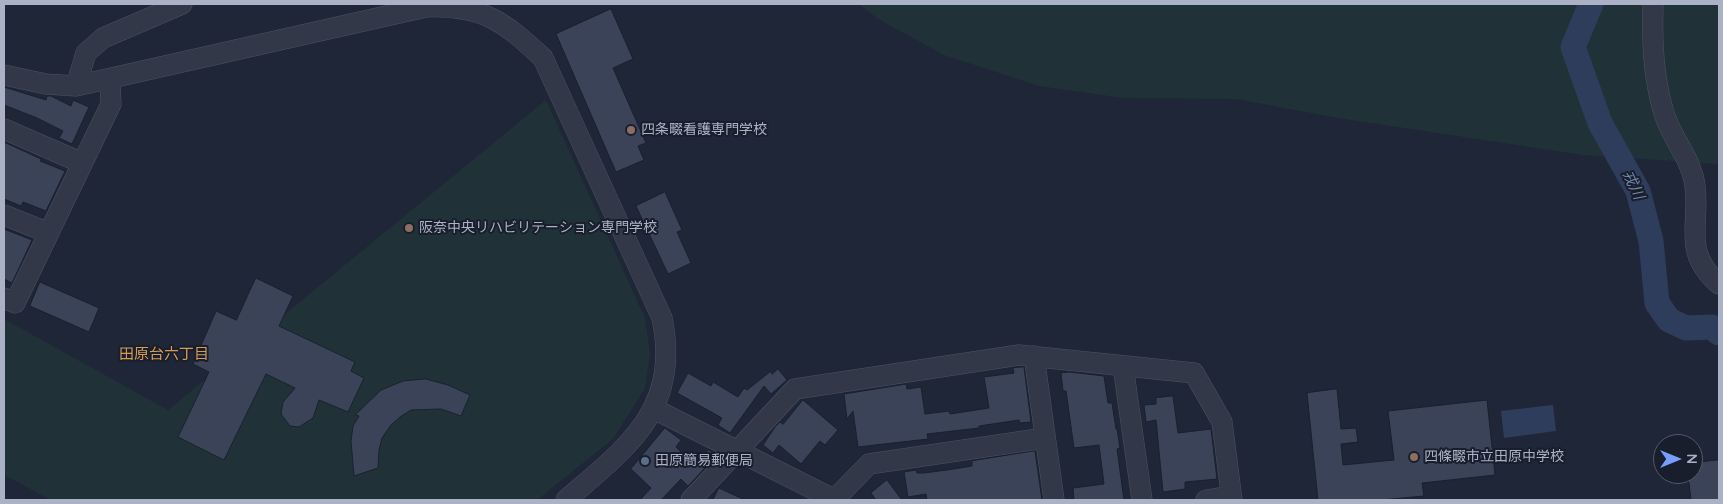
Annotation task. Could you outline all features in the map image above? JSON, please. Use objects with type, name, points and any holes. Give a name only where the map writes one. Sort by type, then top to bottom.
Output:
[{"type":"street","points":[[76,86],[86,53],[104,38],[182,4]]},
{"type":"street","points":[[1653,4],[1652,58],[1664,114],[1689,165],[1695,185],[1694,245],[1707,274],[1719,284]]},
{"type":"street","points":[[4,75],[46,84],[76,86],[110,80],[426,7],[450,6],[475,10],[497,20],[517,34],[544,58],[662,318],[667,344],[666,362],[654,409],[633,440],[566,500]]},
{"type":"street","points":[[4,298],[15,303],[111,104],[110,80]]},
{"type":"street","points":[[4,129],[82,162]]},
{"type":"street","points":[[4,214],[48,234]]},
{"type":"street","points":[[691,500],[795,389],[1019,355],[1194,373],[1222,422],[1232,498],[1206,500]]},
{"type":"street","points":[[1034,356],[1054,500]]},
{"type":"street","points":[[1123,366],[1142,500]]},
{"type":"street","points":[[654,409],[834,500],[870,464],[1045,438]]},
{"type":"shaded area","points":[[859,4],[1719,4],[1719,164],[1583,155],[1338,118],[1236,99],[1123,98],[1039,86],[944,55],[878,19]]},
{"type":"shaded area","name":"阪奈中央リハビリテーション専門学校","points":[[546,100],[645,318],[650,354],[645,388],[613,439],[537,500],[51,500],[4,475],[4,319],[168,410]]},
{"type":"water","points":[[1553,405],[1556,431],[1504,438],[1501,411]]},
{"type":"building","points":[[611,9],[633,59],[613,68],[646,143],[638,146],[644,160],[616,172],[556,34]]},
{"type":"building","points":[[4,87],[46,100],[47,96],[51,96],[71,106],[73,100],[89,107],[72,144],[59,138],[63,131],[4,105]]},
{"type":"building","points":[[4,142],[41,159],[40,161],[65,171],[46,211],[23,202],[21,206],[4,199]]},
{"type":"building","points":[[665,192],[682,230],[677,232],[691,263],[668,274],[636,206]]},
{"type":"building","points":[[4,229],[32,240],[12,283],[4,279]]},
{"type":"building","points":[[256,278],[293,296],[279,326],[355,362],[351,371],[364,378],[348,412],[319,400],[313,418],[299,427],[290,426],[281,414],[283,402],[295,388],[266,374],[224,460],[178,437],[209,372],[193,364],[216,311],[236,320]]},
{"type":"building","points":[[40,282],[99,308],[89,332],[30,306]]},
{"type":"building","points":[[1024,367],[1031,422],[1020,423],[1019,420],[979,426],[979,428],[927,434],[928,439],[858,447],[853,411],[847,419],[844,394],[906,384],[907,389],[921,387],[925,414],[949,411],[950,414],[989,408],[984,377],[1014,373],[1013,368]]},
{"type":"building","points":[[778,369],[787,380],[771,394],[764,386],[730,433],[718,425],[722,418],[677,393],[688,373],[711,386],[713,382],[738,397],[744,388],[747,390],[771,371],[772,374]]},
{"type":"building","points":[[1070,372],[1104,376],[1108,403],[1112,403],[1117,429],[1120,448],[1117,449],[1124,500],[1074,500],[1073,488],[1104,484],[1099,445],[1074,448],[1066,391],[1063,391],[1061,373]]},
{"type":"building","points":[[426,379],[448,385],[470,395],[461,416],[441,409],[411,410],[391,425],[382,438],[378,468],[354,476],[351,441],[353,426],[359,416],[355,415],[381,390],[403,381]]},
{"type":"building","points":[[1337,389],[1341,429],[1356,428],[1358,442],[1341,444],[1343,465],[1394,460],[1388,411],[1487,400],[1495,475],[1422,483],[1424,496],[1381,500],[1318,500],[1307,393]]},
{"type":"building","points":[[1173,396],[1178,433],[1211,429],[1217,479],[1185,482],[1185,489],[1163,492],[1156,420],[1146,422],[1144,405],[1156,404],[1156,398]]},
{"type":"building","points":[[803,400],[838,430],[825,445],[820,441],[801,464],[779,445],[773,453],[763,445],[775,427],[780,422],[783,424]]},
{"type":"building","points":[[665,428],[681,440],[676,447],[693,464],[708,450],[718,454],[688,486],[681,479],[661,500],[640,500],[651,488],[631,469]]},
{"type":"building","points":[[1035,451],[1042,500],[927,500],[926,494],[908,497],[904,472],[916,470],[917,473],[924,473],[972,466],[972,461]]},
{"type":"building","points":[[1719,460],[1719,500],[1691,500],[1689,484],[1703,484],[1703,462]]},
{"type":"building","points":[[887,480],[902,500],[876,500],[871,493]]},
{"type":"building","points":[[719,488],[745,500],[713,500]]},
{"type":"waterway","name":"戎川","points":[[1591,4],[1573,47],[1600,123],[1638,191],[1651,241],[1657,303],[1669,320],[1686,328],[1712,327],[1719,333]]},
{"type":"place","name":"四条畷看護専門学校","points":[[631,130]]},
{"type":"place","name":"阪奈中央リハビリテーション専門学校","points":[[409,228]]},
{"type":"place","name":"四條畷市立田原中学校","points":[[1414,457]]},
{"type":"place","name":"田原簡易郵便局","points":[[645,461]]},
{"type":"district","name":"田原台六丁目","points":[[164,354]]}]
